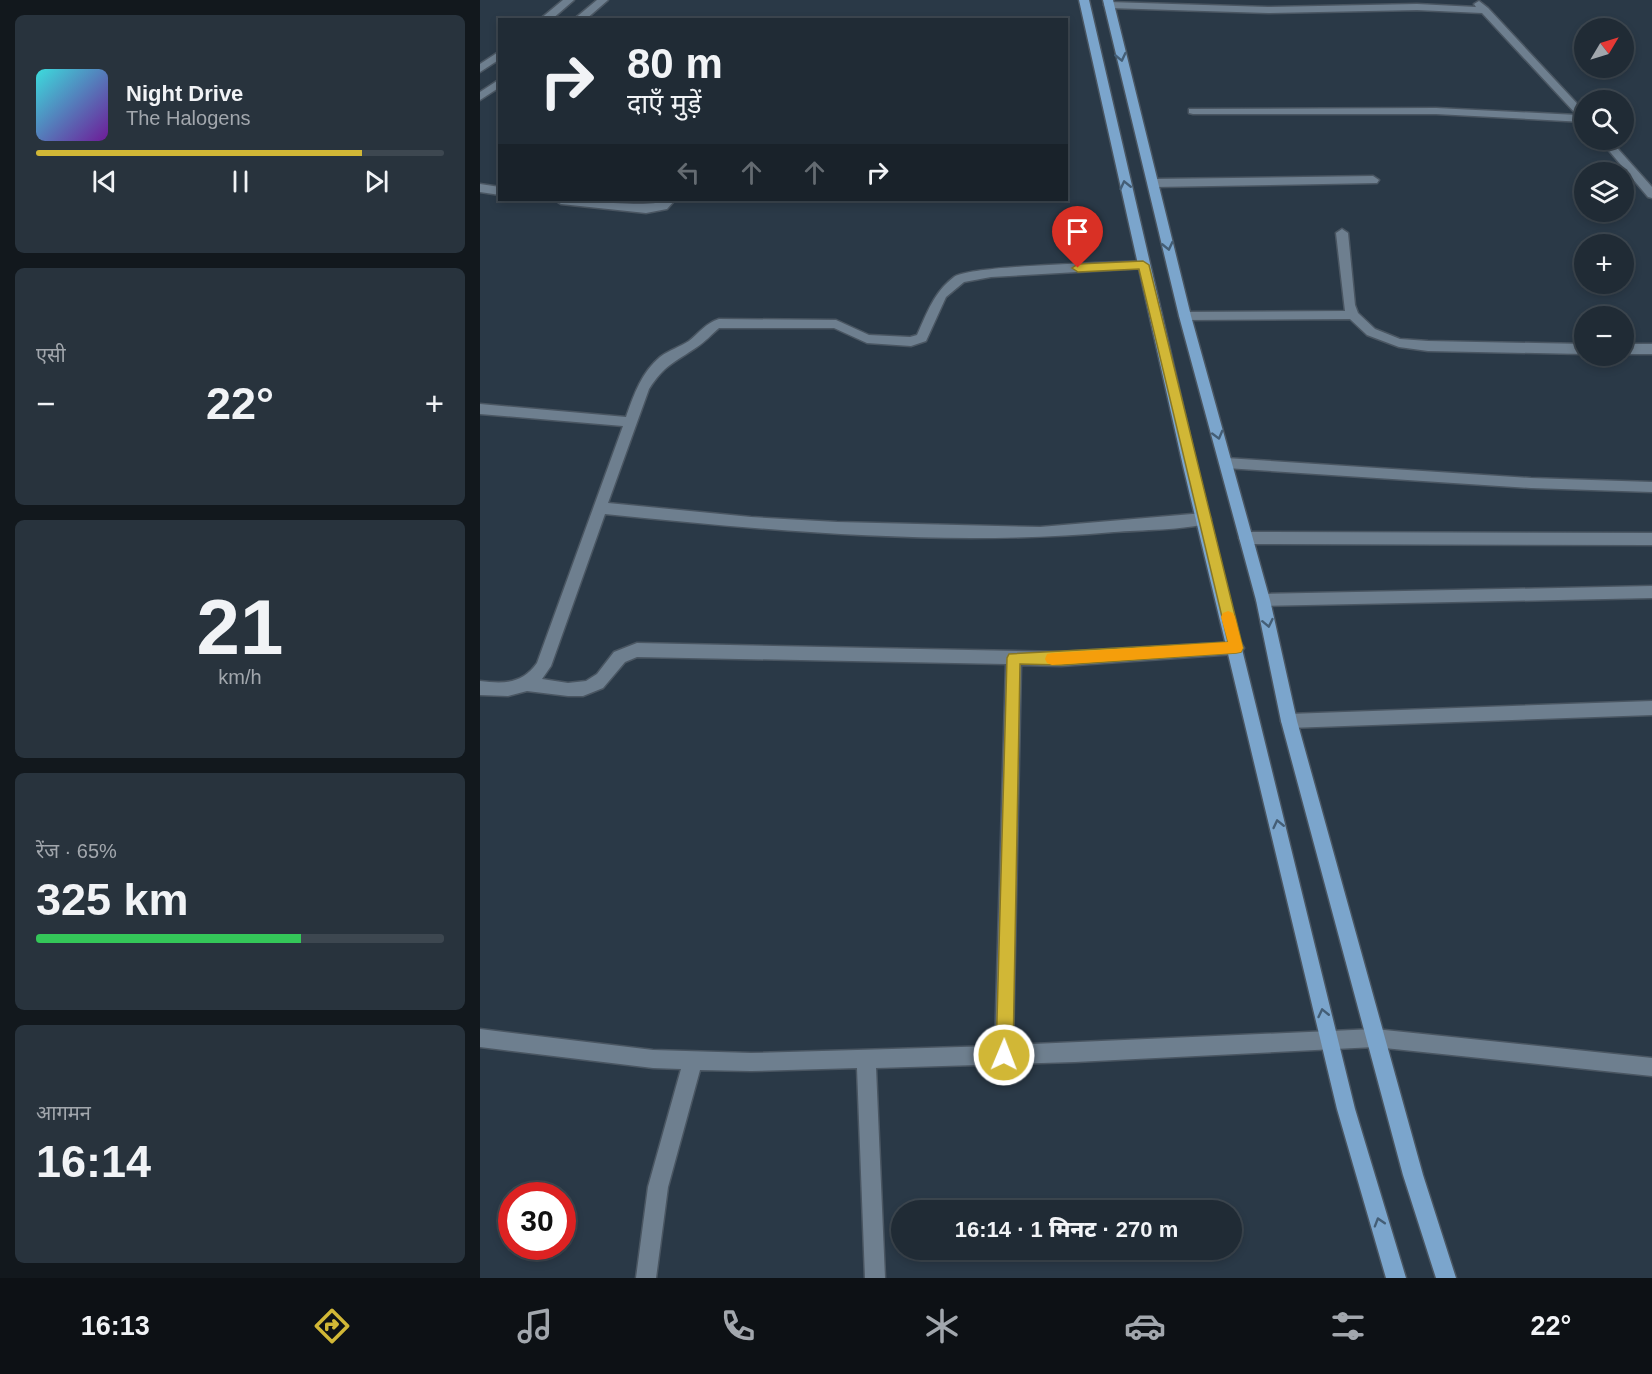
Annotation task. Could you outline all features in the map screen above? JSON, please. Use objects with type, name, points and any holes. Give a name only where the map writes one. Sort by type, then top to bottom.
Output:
[{"type":"main road","points":[[1084,0],[1143,265],[1346,1109],[1396,1278]]},
{"type":"main road","points":[[1108,3],[1185,316],[1263,600],[1289,721],[1413,1175],[1446,1278]]},
{"type":"street","points":[[546,18],[569,0]]},
{"type":"street","points":[[580,18],[603,0]]},
{"type":"street","points":[[1475,0],[1574,107]]},
{"type":"street","points":[[1108,3],[1268,10],[1417,7],[1485,10]]},
{"type":"street","points":[[480,69],[498,56]]},
{"type":"street","points":[[480,97],[498,84]]},
{"type":"street","points":[[1192,111],[1436,111],[1574,118]]},
{"type":"street","points":[[1614,150],[1651,192]]},
{"type":"street","points":[[1154,183],[1372,180]]},
{"type":"street","points":[[480,188],[498,191]]},
{"type":"street","points":[[570,201],[646,209],[663,207],[668,201]]},
{"type":"street","points":[[1341,233],[1346,296],[1353,315],[1371,332],[1399,342],[1428,346],[1574,349]]},
{"type":"street","points":[[480,688],[506,691],[518,689],[537,676],[543,666],[643,388],[653,372],[666,359],[723,322],[836,324],[867,339],[911,342],[922,338],[941,295],[960,278],[982,273],[1143,265]]},
{"type":"street","points":[[1185,316],[1353,315]]},
{"type":"street","points":[[1634,349],[1652,349]]},
{"type":"street","points":[[480,409],[631,422]]},
{"type":"street","points":[[1226,463],[1531,483],[1652,487]]},
{"type":"street","points":[[600,508],[772,524],[1040,533],[1204,519]]},
{"type":"street","points":[[1246,538],[1652,539]]},
{"type":"street","points":[[1263,600],[1413,598],[1572,591],[1652,592]]},
{"type":"street","points":[[528,684],[580,690],[590,688],[598,682],[618,656],[637,651],[1061,659],[1236,648]]},
{"type":"street","points":[[1004,1055],[1014,658]]},
{"type":"street","points":[[1289,721],[1652,708]]},
{"type":"street","points":[[480,1038],[653,1059],[752,1062],[1004,1055],[1375,1038],[1652,1067]]},
{"type":"street","points":[[866,1058],[875,1278]]},
{"type":"street","points":[[646,1278],[658,1187],[693,1060]]},
{"type":"slow traffic","points":[[1052,659],[1236,648],[1228,617]]},
{"type":"route","points":[[1004,1055],[1014,658],[1061,659],[1236,648],[1143,265],[1078,268]]}]
